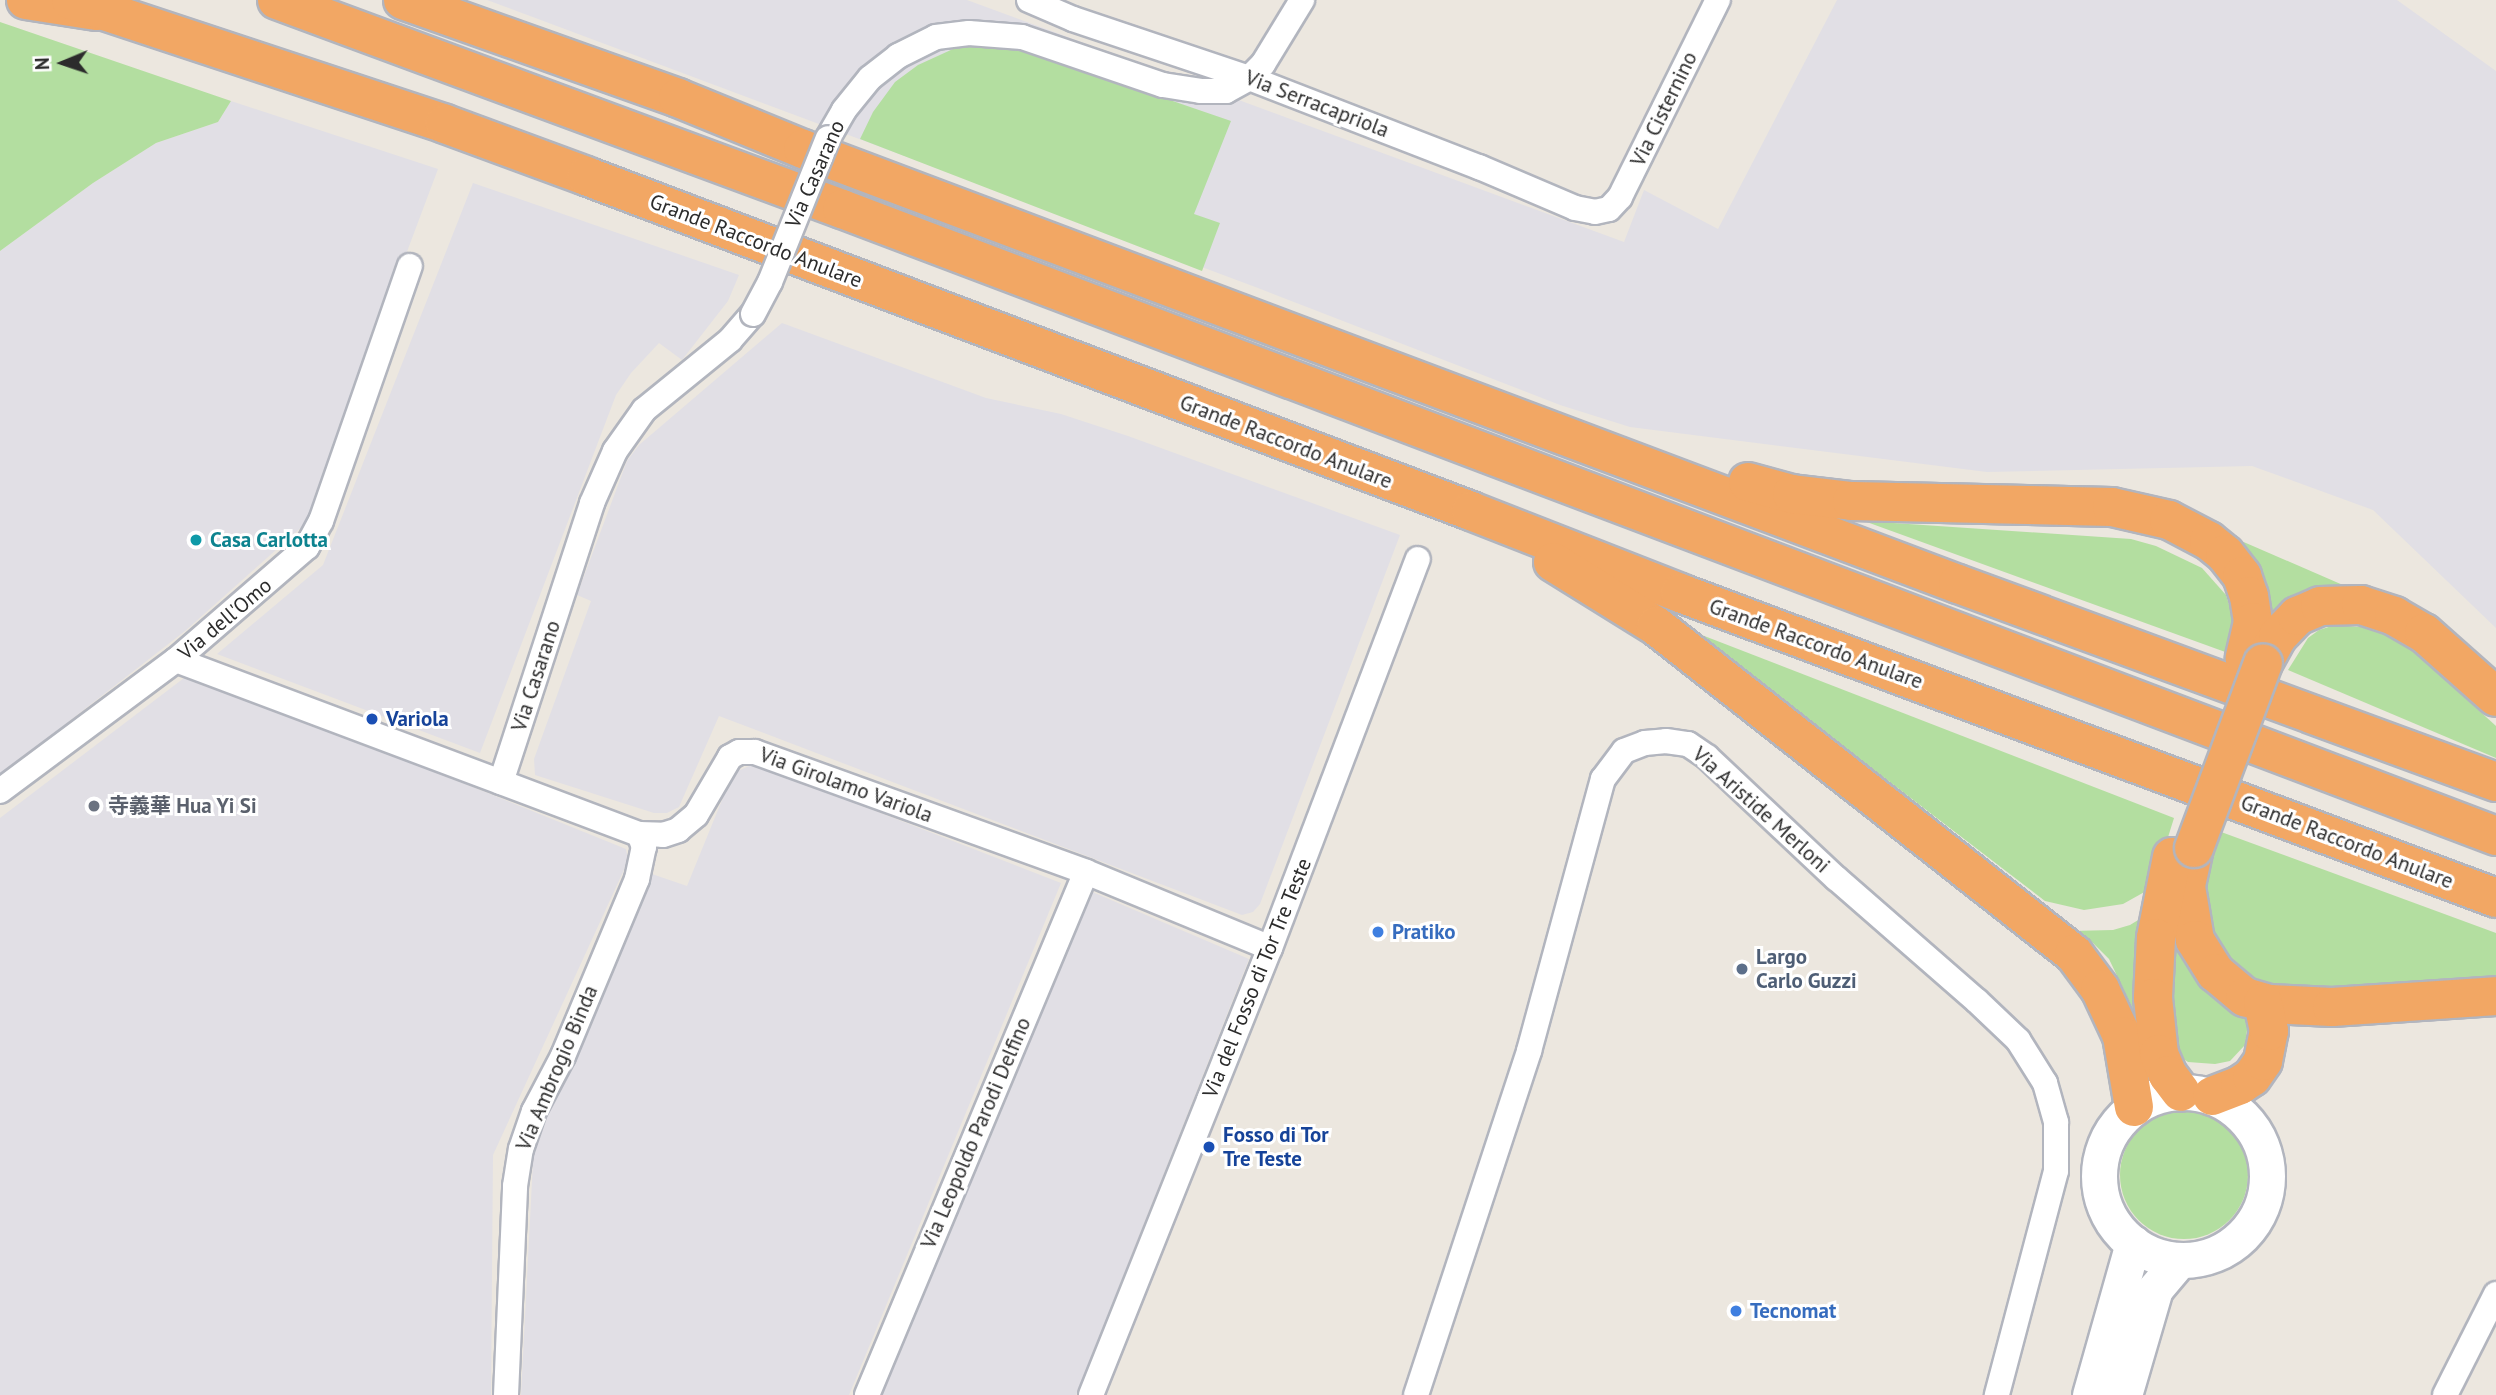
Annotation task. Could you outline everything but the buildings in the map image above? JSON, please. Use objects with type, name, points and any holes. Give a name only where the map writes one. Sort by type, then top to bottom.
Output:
[{"type":"highway","points":[[26,0],[124,15]]},
{"type":"highway","name":"Grande Raccordo Anulare","points":[[71,0],[124,15],[573,171],[1471,511],[1693,598],[2496,898]]},
{"type":"highway","points":[[276,0],[842,208],[2496,836]]},
{"type":"highway","points":[[403,0],[678,98],[816,153],[2321,720],[2496,782]]},
{"type":"highway","points":[[1567,436],[1667,453],[1767,489],[1821,498],[1892,503],[2112,508],[2169,520],[2209,541],[2225,554],[2242,576],[2249,596],[2254,660],[2185,842],[2156,938],[2153,998],[2159,1054],[2168,1075],[2196,1094],[2246,1081],[2263,1061],[2269,1031],[2263,1003]]},
{"type":"highway","points":[[1471,511],[1656,626],[2057,939],[2090,972],[2109,1007],[2126,1053],[2134,1107]]},
{"type":"highway","points":[[2254,660],[2297,616],[2327,605],[2361,605],[2394,616],[2424,633],[2496,697]]},
{"type":"highway","points":[[2185,842],[2186,887],[2195,940],[2204,957],[2222,979],[2245,997],[2263,1003],[2332,1007],[2496,996]]},
{"type":"main road","points":[[2196,1094],[2234,1108],[2256,1133],[2267,1164],[2265,1197],[2251,1226],[2226,1248],[2210,1256],[2179,1260],[2155,1256],[2133,1243],[2107,1212],[2099,1180],[2108,1140],[2134,1107],[2155,1096],[2196,1094]]},
{"type":"main road","points":[[2124,1395],[2133,1243]]},
{"type":"main road","points":[[2090,1395],[2127,1327],[2179,1260]]},
{"type":"street","name":"Via Serracapriola","points":[[1029,0],[1073,19],[1249,78],[1479,167],[1575,208],[1603,212]]},
{"type":"street","points":[[1249,78],[1275,46],[1302,0]]},
{"type":"street","name":"Via Cisternino","points":[[1603,212],[1616,203],[1624,190],[1717,0]]},
{"type":"street","name":"Via Casarano","points":[[501,782],[592,503],[615,452],[644,410],[730,340],[754,314],[771,282],[828,138],[850,101],[884,66],[927,40],[960,33],[1022,37],[1163,85],[1201,91],[1226,91],[1249,78]]},
{"type":"street","name":"Via dell'Omo","points":[[0,791],[176,660],[294,561],[314,536],[410,266]]},
{"type":"street","name":"Via del Fosso di Tor Tre Teste","points":[[1091,1395],[1270,948],[1419,559]]},
{"type":"street","name":"Via Girolamo Variola","points":[[176,660],[639,834],[663,835],[687,823],[702,806],[726,761],[739,752],[750,751],[1086,872],[1270,948]]},
{"type":"street","name":"Via Aristide Merloni","points":[[1416,1395],[1529,1051],[1603,779],[1624,751],[1644,743],[1666,741],[1688,744],[1707,757],[1836,878],[1978,1000],[2018,1040],[2045,1083],[2056,1122],[2054,1183],[1997,1395]]},
{"type":"street","name":"Via Ambrogio Binda","points":[[506,1395],[515,1186],[521,1149],[534,1111],[563,1056],[637,879],[644,852],[639,834]]},
{"type":"street","name":"Via Leopoldo Parodi Delfino","points":[[867,1395],[1086,872]]},
{"type":"street","points":[[2445,1395],[2496,1294]]},
{"type":"street","points":[[2075,1395],[2127,1327]]},
{"type":"street","points":[[2127,1327],[2131,1395]]},
{"type":"shaded area","points":[[487,0],[967,0],[1624,242],[1644,190],[1718,229],[1837,0],[2397,0],[2496,71],[2496,628],[2373,510],[2252,466],[1987,472],[1630,427],[1560,405],[1258,288]]},
{"type":"shaded area","points":[[231,101],[438,169],[305,524],[185,631],[0,775],[0,251],[93,183],[156,143],[218,122]]},
{"type":"shaded area","points":[[473,183],[739,275],[728,301],[682,360],[659,343],[631,373],[616,395],[480,753],[217,654],[323,565]]},
{"type":"shaded area","points":[[782,323],[986,398],[1061,414],[1128,436],[1400,535],[1260,904],[1253,912],[1242,915],[719,716],[679,807],[667,813],[654,813],[535,775],[534,759],[591,601],[577,595],[627,461],[639,445]]},
{"type":"shaded area","points":[[184,678],[438,773],[626,849],[628,861],[493,1155],[491,1395],[0,1395],[0,818]]},
{"type":"shaded area","points":[[754,764],[1061,883],[849,1395],[521,1395],[534,1142],[649,873],[687,886],[733,773]]},
{"type":"shaded area","points":[[1090,891],[1249,959],[1076,1395],[880,1395]]},
{"type":"green space","points":[[0,22],[231,101],[218,122],[156,143],[93,183],[0,251]]},
{"type":"green space","points":[[990,44],[1027,51],[1231,121],[1194,214],[1220,223],[1202,271],[860,139],[873,112],[895,82],[918,65],[953,49]]},
{"type":"green space","points":[[1864,521],[2131,539],[2156,546],[2202,568],[2226,595],[2236,626],[2228,653]]},
{"type":"green space","points":[[2216,530],[2359,592],[2274,620]]},
{"type":"green space","points":[[2335,625],[2373,628],[2406,644],[2496,726],[2496,758],[2288,670],[2308,638],[2319,630]]},
{"type":"green space","points":[[1694,632],[2174,818],[2155,879],[2148,890],[2123,904],[2084,910],[2045,901]]},
{"type":"green space","points":[[2213,829],[2496,933],[2496,986],[2288,995],[2237,976],[2199,912]]},
{"type":"green space","points":[[2148,914],[2142,1028],[2109,959],[2091,941],[2071,931],[2113,930],[2130,925]]},
{"type":"green space","points":[[2174,919],[2245,1013],[2248,1023],[2245,1045],[2230,1061],[2215,1064],[2188,1062],[2178,1055],[2169,1035]]},
{"type":"green space","points":[[2184,1111],[2209,1116],[2229,1130],[2243,1150],[2248,1175],[2243,1200],[2229,1220],[2209,1234],[2184,1239],[2159,1234],[2139,1220],[2125,1200],[2120,1175],[2125,1150],[2139,1130],[2159,1116]]},
{"type":"place","name":"Casa Carlotta","points":[[196,540]]},
{"type":"place","name":"Variola","points":[[372,719]]},
{"type":"place","name":"寺義華 Hua Yi Si","points":[[94,806]]},
{"type":"place","name":"Pratiko","points":[[1378,932]]},
{"type":"place","name":"Largo Carlo Guzzi","points":[[1742,969]]},
{"type":"place","name":"Fosso di Tor Tre Teste","points":[[1209,1147]]},
{"type":"place","name":"Tecnomat","points":[[1736,1311]]}]
